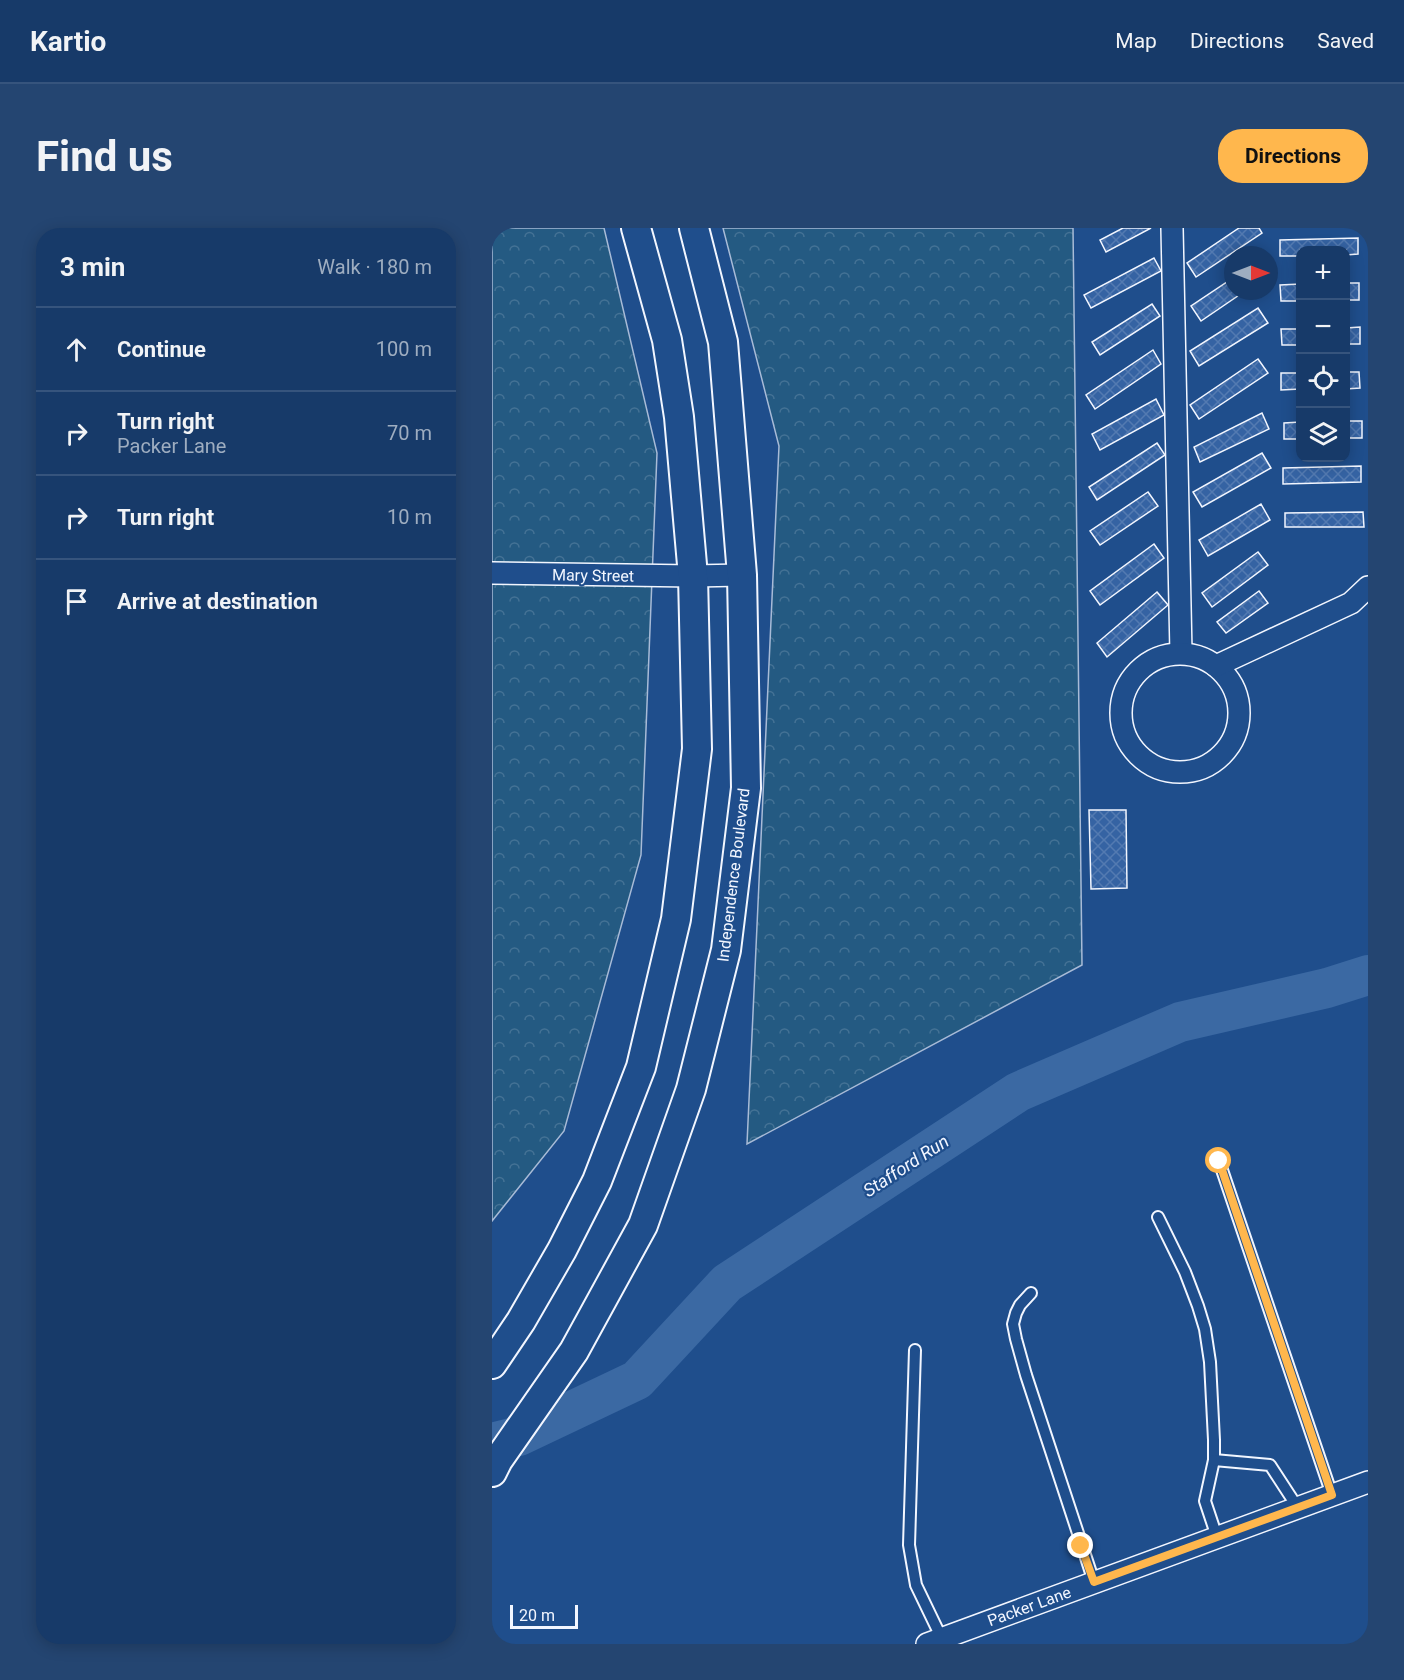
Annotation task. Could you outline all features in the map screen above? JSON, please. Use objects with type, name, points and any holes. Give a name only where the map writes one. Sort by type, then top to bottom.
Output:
[{"type":"main road","points":[[492,1364],[521,1321],[562,1250],[597,1181],[641,1067],[676,919],[697,749],[693,576],[679,417],[667,340],[636,228]]},
{"type":"main road","name":"Independence Boulevard","points":[[492,1472],[498,1460],[574,1352],[643,1225],[691,1089],[726,950],[746,788],[742,574],[723,342],[694,228]]},
{"type":"street","points":[[1172,228],[1180,652]]},
{"type":"street","name":"Mary Street","points":[[492,573],[693,576],[742,574]]},
{"type":"street","points":[[1216,666],[1351,603],[1368,587]]},
{"type":"street","points":[[1180,652],[1211,661],[1216,666],[1233,683],[1241,714],[1233,744],[1211,766],[1180,774],[1150,766],[1128,744],[1120,714],[1128,683],[1150,661],[1180,652]]},
{"type":"street","name":"Packer Lane","points":[[934,1641],[1368,1482]]},
{"type":"lane","points":[[1219,1161],[1332,1495]]},
{"type":"lane","points":[[1158,1217],[1185,1272],[1205,1329],[1210,1362],[1214,1460],[1205,1501],[1217,1537]]},
{"type":"lane","points":[[1031,1293],[1016,1313],[1013,1324],[1016,1339],[1094,1582]]},
{"type":"lane","points":[[915,1350],[909,1545],[916,1585],[934,1641]]},
{"type":"lane","points":[[1214,1460],[1270,1465],[1298,1508]]},
{"type":"green space","points":[[492,228],[604,228],[657,453],[641,855],[564,1131],[492,1221]]},
{"type":"green space","points":[[723,228],[1073,228],[1082,965],[747,1144],[779,446]]},
{"type":"building","points":[[1123,228],[1151,228],[1106,252],[1100,240]]},
{"type":"building","points":[[1239,228],[1259,228],[1262,233],[1242,246],[1224,246],[1224,258],[1196,277],[1187,263]]},
{"type":"building","points":[[1358,238],[1358,254],[1350,255],[1350,246],[1296,246],[1296,256],[1280,256],[1280,240]]},
{"type":"building","points":[[1154,258],[1161,271],[1091,308],[1084,295]]},
{"type":"building","points":[[1350,283],[1359,283],[1359,300],[1350,300]]},
{"type":"building","points":[[1224,284],[1224,300],[1232,300],[1201,321],[1191,306]]},
{"type":"building","points":[[1296,284],[1296,301],[1281,301],[1280,285]]},
{"type":"building","points":[[1152,304],[1160,316],[1100,355],[1092,342]]},
{"type":"building","points":[[1258,308],[1268,323],[1199,366],[1190,351]]},
{"type":"building","points":[[1360,327],[1360,344],[1350,344],[1350,328]]},
{"type":"building","points":[[1281,329],[1296,329],[1296,345],[1282,345]]},
{"type":"building","points":[[1153,350],[1161,364],[1095,409],[1086,395]]},
{"type":"building","points":[[1258,359],[1268,373],[1199,419],[1190,405]]},
{"type":"building","points":[[1350,372],[1359,372],[1360,388],[1350,389]]},
{"type":"building","points":[[1281,373],[1296,373],[1296,389],[1281,390]]},
{"type":"building","points":[[1156,399],[1164,415],[1100,450],[1092,434]]},
{"type":"building","points":[[1262,413],[1269,429],[1200,462],[1194,447]]},
{"type":"building","points":[[1350,421],[1362,421],[1362,438],[1350,438]]},
{"type":"building","points":[[1296,422],[1296,439],[1284,439],[1284,423]]},
{"type":"building","points":[[1157,443],[1165,455],[1097,500],[1089,487]]},
{"type":"building","points":[[1262,453],[1271,468],[1202,507],[1193,492]]},
{"type":"building","points":[[1361,466],[1361,482],[1283,484],[1283,468]]},
{"type":"building","points":[[1148,492],[1158,506],[1100,545],[1090,531]]},
{"type":"building","points":[[1261,504],[1270,520],[1208,556],[1199,540]]},
{"type":"building","points":[[1363,512],[1364,527],[1285,527],[1285,513]]},
{"type":"building","points":[[1154,544],[1164,558],[1100,605],[1090,591]]},
{"type":"building","points":[[1258,552],[1268,565],[1212,607],[1202,593]]},
{"type":"building","points":[[1259,591],[1268,603],[1226,633],[1217,622]]},
{"type":"building","points":[[1157,592],[1168,605],[1107,657],[1097,643]]},
{"type":"building","points":[[1089,810],[1126,810],[1127,888],[1091,889]]},
{"type":"waterway","name":"Stafford Run","points":[[492,1443],[519,1436],[637,1380],[727,1283],[1018,1092],[1180,1022],[1327,988],[1368,975]]},
{"type":"route","points":[[1081,1546],[1094,1582],[1332,1495],[1219,1161]]}]
